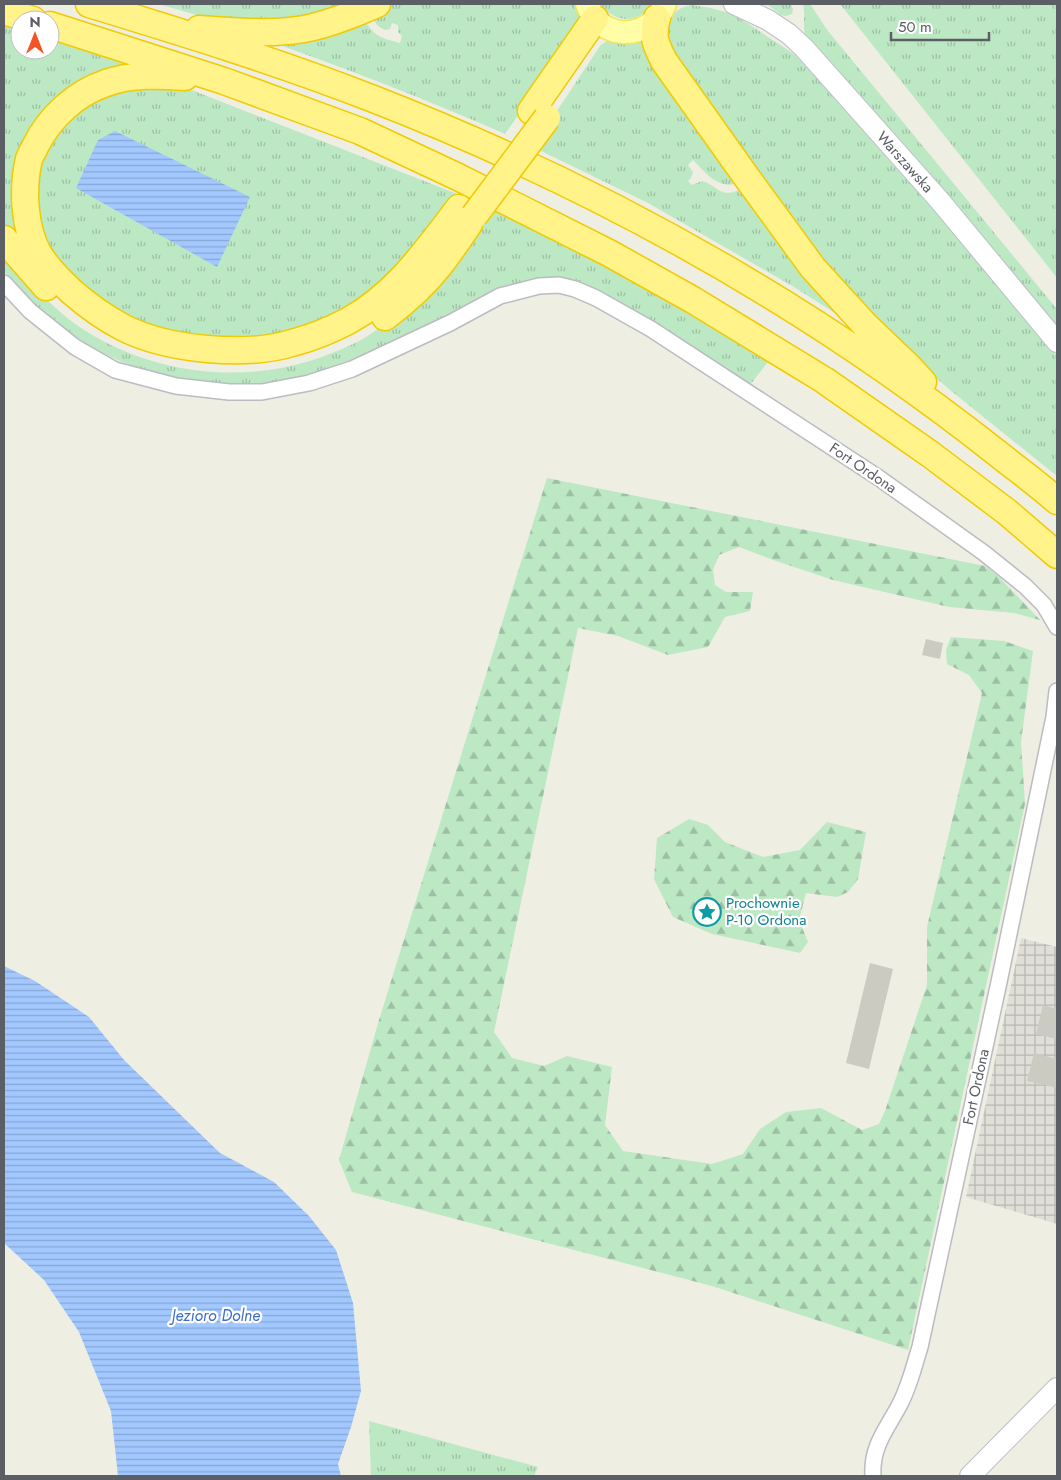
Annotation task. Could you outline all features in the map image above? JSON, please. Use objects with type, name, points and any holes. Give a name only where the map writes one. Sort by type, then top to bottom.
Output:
[{"type":"highway","points":[[89,4],[294,70],[370,98],[509,157],[578,189],[710,259],[823,327],[954,419],[1057,501]]},
{"type":"highway","points":[[164,27],[262,32],[296,30],[334,21],[377,4]]},
{"type":"highway","points":[[664,8],[654,31],[655,40],[664,60],[798,247],[829,286],[866,326],[910,368],[954,419]]},
{"type":"highway","points":[[224,81],[172,76],[144,76],[122,78],[84,93],[60,112],[42,134],[30,158],[26,181],[28,228],[38,253],[53,274],[87,306],[126,329],[176,344],[231,351],[291,344],[348,320],[371,305],[393,288],[467,212],[539,114],[596,17]]},
{"type":"highway","points":[[60,28],[224,81],[360,132],[458,177],[609,253],[694,300],[824,380],[930,454],[1006,512],[1057,555]]},
{"type":"highway","points":[[4,239],[52,294],[82,320],[121,343],[168,358],[205,364],[250,366],[288,360],[331,348],[370,328],[402,304],[439,266],[467,212]]},
{"type":"main road","name":"Warszawska","points":[[734,4],[768,20],[789,34],[804,48],[940,201],[1057,342]]},
{"type":"main road","points":[[596,17],[617,32],[637,31],[646,27],[664,8]]},
{"type":"main road","points":[[970,1476],[1057,1388]]},
{"type":"street","name":"Fort Ordona","points":[[4,283],[30,311],[75,347],[115,370],[176,386],[229,392],[262,392],[309,383],[352,369],[450,323],[500,296],[539,286],[559,285],[575,289],[596,298],[651,329],[879,478],[984,553],[1025,586],[1044,605],[1057,627]]},
{"type":"street","name":"Fort Ordona","points":[[873,1476],[872,1465],[877,1446],[907,1388],[920,1347],[999,982],[1054,717],[1057,691]]},
{"type":"shaded area","points":[[1021,938],[1057,947],[1057,1224],[966,1197]]},
{"type":"green space","points":[[158,4],[358,4],[293,23],[204,17]]},
{"type":"green space","points":[[393,4],[585,4],[583,22],[505,134],[386,85],[266,40],[366,22],[376,34],[385,39],[400,43],[402,36],[398,32],[398,25],[392,23],[390,29],[380,28],[373,15],[377,10]]},
{"type":"green space","points":[[600,4],[651,4],[640,16],[626,19],[612,15]]},
{"type":"green space","points":[[767,4],[791,4],[792,14],[781,15]]},
{"type":"green space","points":[[803,4],[810,4],[828,31],[1057,309],[1057,333],[806,39]]},
{"type":"green space","points":[[840,4],[1057,4],[1057,278],[1043,260]]},
{"type":"green space","points":[[692,5],[729,13],[747,23],[794,54],[819,78],[958,238],[1057,356],[1057,476],[950,390],[893,341],[852,301],[665,46],[665,21],[677,10]]},
{"type":"green space","points":[[4,26],[10,28],[10,60],[60,60],[60,43],[139,68],[45,116],[30,250],[4,227]]},
{"type":"green space","points":[[641,36],[738,183],[731,185],[718,182],[693,160],[688,165],[693,172],[688,181],[692,185],[702,181],[720,191],[728,193],[742,189],[841,317],[794,287],[648,203],[533,147],[600,46],[614,38]]},
{"type":"green space","points":[[116,88],[189,89],[460,195],[416,253],[368,298],[297,333],[203,341],[129,318],[101,301],[63,268],[39,232],[37,166],[61,122]]},
{"type":"green space","points":[[488,207],[608,264],[771,358],[750,385],[554,282],[328,373],[264,386],[229,386],[184,381],[157,375],[120,361],[86,345],[54,324],[27,300],[4,271],[4,251],[38,291],[67,318],[107,343],[137,356],[169,365],[202,371],[235,373],[268,370],[300,364],[332,353],[368,336],[379,328],[392,316]]},
{"type":"green space","points":[[547,478],[985,566],[1000,578],[1040,620],[1014,613],[949,607],[833,580],[739,547],[719,555],[713,570],[715,585],[726,592],[753,592],[750,611],[725,617],[708,647],[668,655],[618,636],[578,628],[494,1032],[512,1058],[544,1066],[567,1056],[612,1067],[605,1125],[623,1151],[712,1164],[743,1154],[760,1129],[786,1112],[821,1108],[862,1130],[879,1124],[927,985],[927,927],[982,693],[969,675],[947,664],[946,650],[951,637],[1004,641],[1033,651],[1021,742],[1025,804],[908,1350],[712,1286],[352,1192],[339,1160],[379,1020]]},
{"type":"green space","points":[[689,819],[708,825],[725,842],[763,857],[800,850],[827,822],[866,832],[858,879],[848,892],[837,897],[806,893],[799,920],[808,942],[800,953],[712,934],[673,917],[654,879],[657,838]]},
{"type":"green space","points":[[369,1421],[538,1467],[534,1476],[371,1476]]},
{"type":"water","points":[[115,131],[250,197],[217,267],[76,188],[98,140]]},
{"type":"water","name":"Jezioro Dolne","points":[[4,966],[35,981],[89,1017],[124,1060],[220,1153],[274,1182],[309,1216],[336,1250],[353,1303],[361,1391],[338,1464],[341,1476],[118,1476],[111,1411],[79,1332],[44,1280],[4,1243]]},
{"type":"building","points":[[926,639],[943,643],[940,659],[922,655]]},
{"type":"building","points":[[870,963],[893,969],[869,1069],[846,1063]]},
{"type":"building","points":[[1043,1005],[1057,1009],[1057,1039],[1036,1034]]},
{"type":"building","points":[[1034,1053],[1057,1059],[1057,1088],[1027,1081]]},
{"type":"place","name":"Prochownie P-10 Ordona","points":[[707,912]]}]
